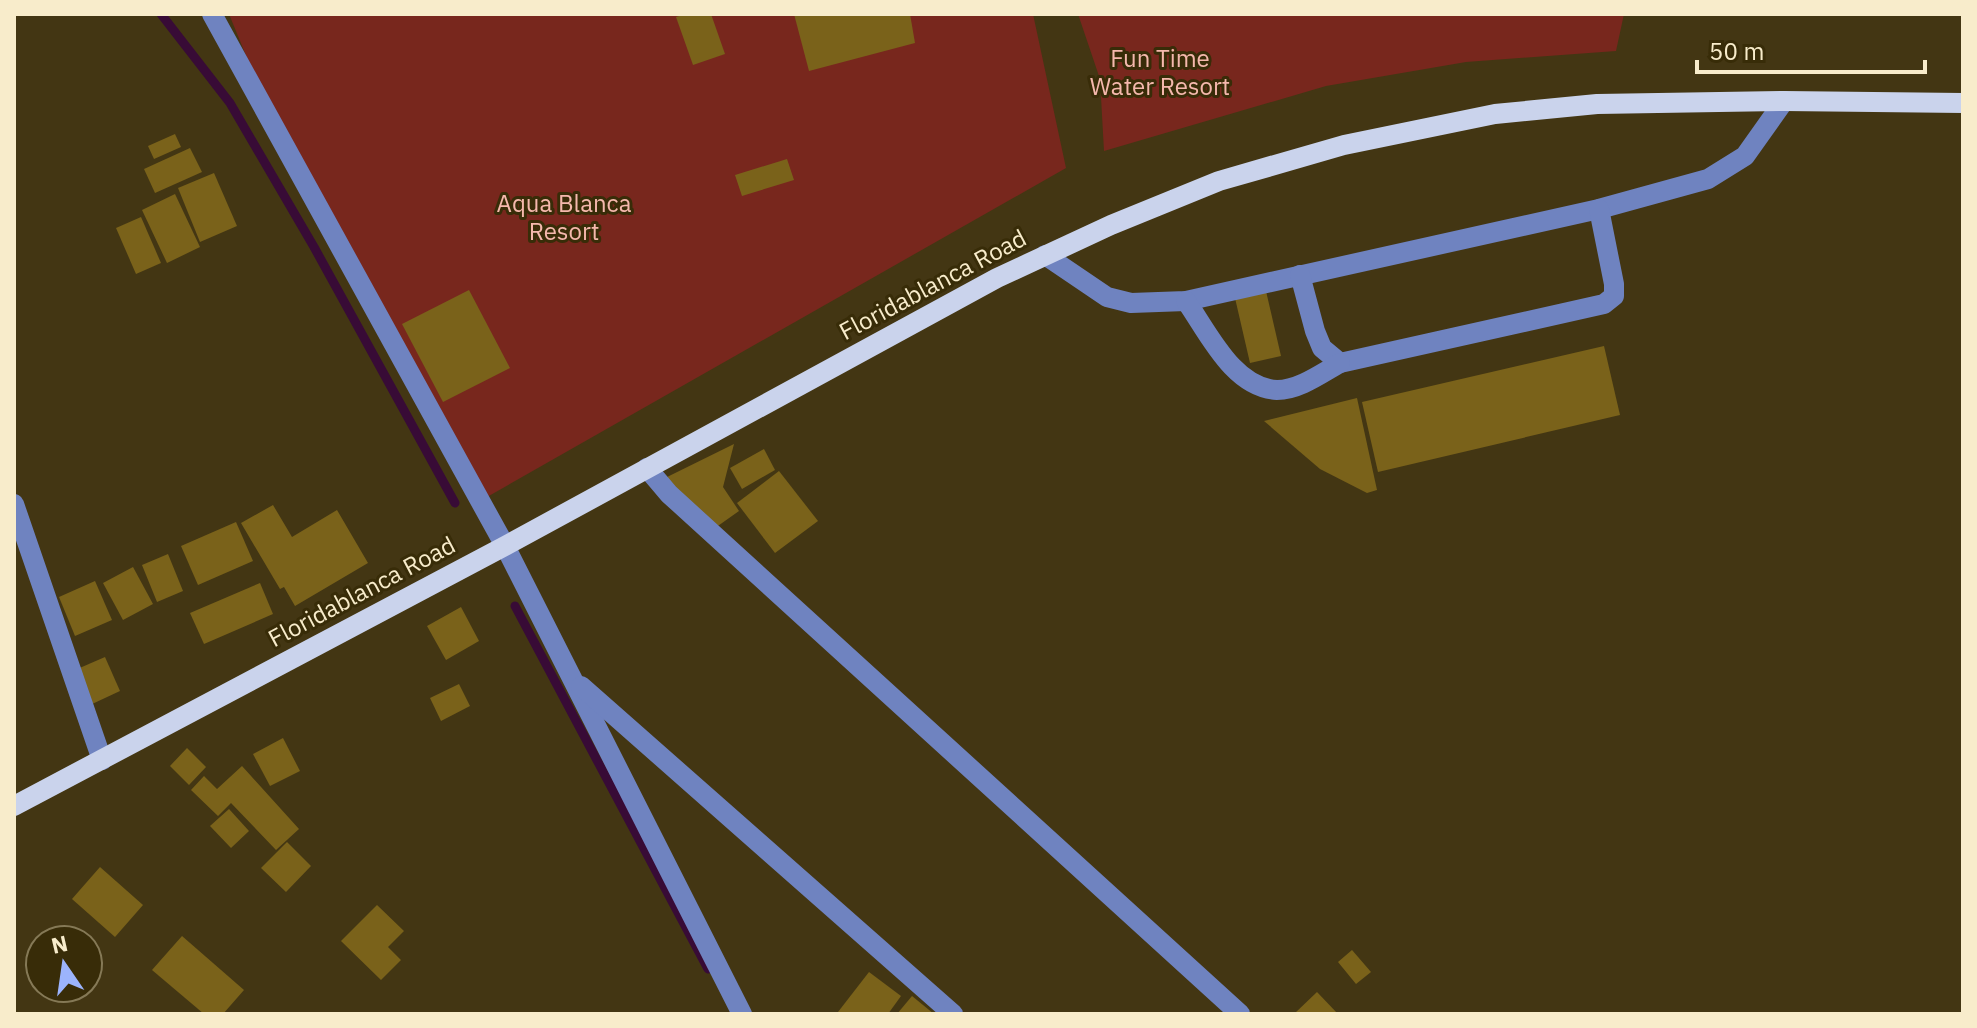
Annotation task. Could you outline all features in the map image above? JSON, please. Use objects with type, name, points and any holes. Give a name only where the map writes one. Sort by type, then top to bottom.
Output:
[{"type":"main road","name":"Floridablanca Road","points":[[14,806],[505,546],[997,278],[1111,225],[1219,181],[1374,139],[1495,114],[1568,107],[1784,101],[1963,103]]},
{"type":"street","points":[[212,14],[505,546],[742,1014]]},
{"type":"street","points":[[1045,255],[1107,297],[1131,303],[1186,301],[1599,209],[1708,179],[1745,156],[1784,101]]},
{"type":"street","points":[[1186,301],[1234,370],[1256,384],[1278,390],[1301,384],[1340,363],[1604,304],[1614,296],[1614,284],[1599,209]]},
{"type":"street","points":[[1300,275],[1318,340],[1322,348],[1340,363]]},
{"type":"street","points":[[647,468],[680,505],[1240,1014]]},
{"type":"street","points":[[14,504],[102,760]]},
{"type":"street","points":[[573,678],[953,1014]]},
{"type":"green space","name":"Aqua Blanca Resort","points":[[229,14],[1033,14],[1066,168],[487,497],[258,85]]},
{"type":"green space","name":"Fun Time Water Resort","points":[[1078,14],[1624,14],[1616,51],[1466,62],[1326,86],[1104,151],[1100,79]]},
{"type":"building","points":[[711,14],[725,54],[693,65],[676,17]]},
{"type":"building","points":[[794,14],[910,14],[915,43],[809,71]]},
{"type":"building","points":[[175,134],[181,147],[154,159],[148,146]]},
{"type":"building","points":[[190,148],[202,172],[155,193],[144,169]]},
{"type":"building","points":[[787,159],[794,180],[742,196],[735,175]]},
{"type":"building","points":[[214,173],[237,226],[200,242],[178,188]]},
{"type":"building","points":[[175,194],[200,247],[167,263],[142,210]]},
{"type":"building","points":[[141,217],[161,263],[136,274],[116,228]]},
{"type":"building","points":[[469,290],[510,368],[443,402],[402,324]]},
{"type":"building","points":[[1266,291],[1281,356],[1250,363],[1235,298]]},
{"type":"building","points":[[1604,346],[1620,415],[1378,472],[1362,402]]},
{"type":"building","points":[[1357,398],[1377,490],[1367,493],[1320,469],[1264,421]]},
{"type":"building","points":[[734,444],[723,487],[739,511],[715,528],[665,478]]},
{"type":"building","points":[[764,449],[775,470],[742,489],[730,468]]},
{"type":"building","points":[[779,471],[818,521],[775,553],[737,503]]},
{"type":"building","points":[[273,505],[292,537],[337,510],[368,563],[295,606],[284,587],[280,589],[241,523]]},
{"type":"building","points":[[236,522],[253,561],[198,585],[181,546]]},
{"type":"building","points":[[168,554],[183,591],[157,602],[142,565]]},
{"type":"building","points":[[133,567],[153,604],[123,620],[103,583]]},
{"type":"building","points":[[95,581],[112,620],[75,636],[59,597]]},
{"type":"building","points":[[260,583],[273,614],[204,644],[190,613]]},
{"type":"building","points":[[461,607],[479,641],[446,660],[427,626]]},
{"type":"building","points":[[105,657],[120,691],[90,705],[75,670]]},
{"type":"building","points":[[459,684],[470,706],[441,721],[430,698]]},
{"type":"building","points":[[283,738],[300,771],[270,786],[253,754]]},
{"type":"building","points":[[187,748],[206,767],[189,785],[170,766]]},
{"type":"building","points":[[242,766],[299,829],[276,850],[231,803],[218,816],[191,790],[204,776],[217,789]]},
{"type":"building","points":[[229,809],[249,831],[231,848],[210,826]]},
{"type":"building","points":[[287,842],[311,866],[286,892],[261,868]]},
{"type":"building","points":[[100,867],[143,905],[115,937],[104,924],[72,899]]},
{"type":"building","points":[[377,905],[404,931],[388,947],[401,960],[381,980],[341,941]]},
{"type":"building","points":[[182,936],[244,990],[223,1014],[204,1014],[152,970]]},
{"type":"building","points":[[1352,950],[1371,972],[1356,984],[1338,962]]},
{"type":"building","points":[[869,972],[901,996],[888,1014],[838,1012]]},
{"type":"building","points":[[1317,992],[1338,1014],[1294,1014]]},
{"type":"building","points":[[912,996],[934,1014],[897,1014]]},
{"type":"waterway","points":[[161,14],[230,103],[314,247],[455,503]]},
{"type":"waterway","points":[[515,606],[708,969]]}]
